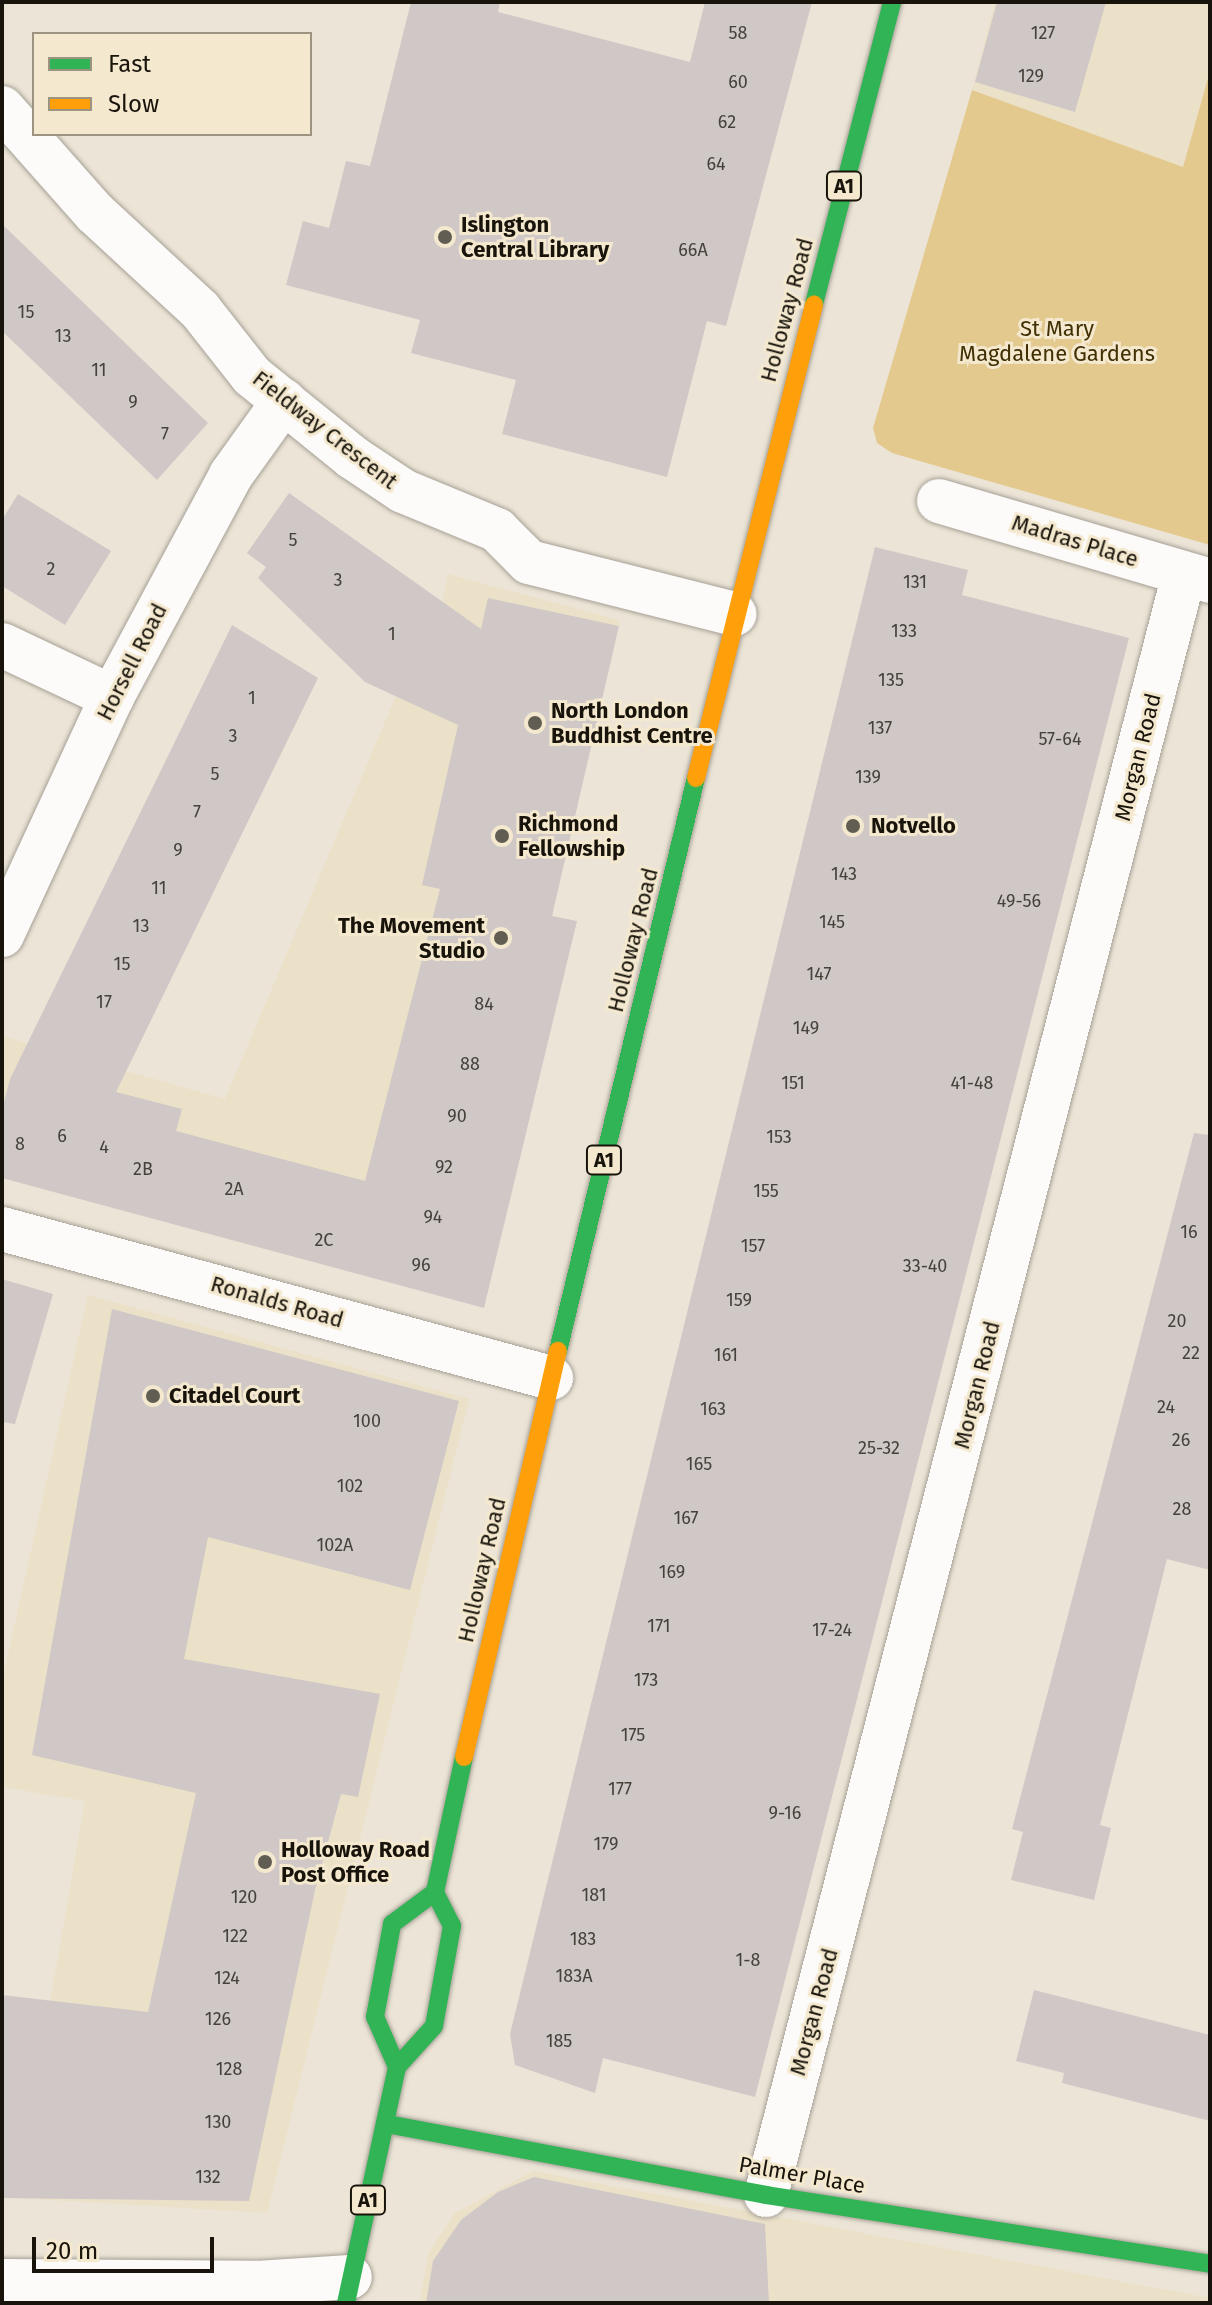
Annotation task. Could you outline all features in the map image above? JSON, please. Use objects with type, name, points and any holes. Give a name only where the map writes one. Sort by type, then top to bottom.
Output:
[{"type":"main road","name":"Holloway Road","points":[[435,1892],[551,1378],[735,614],[892,2]]},
{"type":"main road","points":[[435,1892],[452,1926],[434,2026],[397,2067],[375,2017],[392,1924],[435,1892]]},
{"type":"main road","name":"A1","points":[[348,2290],[387,2124],[397,2067]]},
{"type":"main road","name":"Palmer Place","points":[[387,2124],[766,2195],[1210,2264]]},
{"type":"street","name":"Fieldway Crescent","points":[[2,108],[95,213],[200,310],[252,376],[403,491],[497,530],[529,562],[735,614]]},
{"type":"street","name":"Horsell Road","points":[[2,935],[112,697],[231,475],[284,401]]},
{"type":"street","name":"Madras Place","points":[[939,501],[1197,578]]},
{"type":"street","name":"Morgan Road","points":[[766,2195],[1197,578]]},
{"type":"street","points":[[2,645],[112,697]]},
{"type":"street","name":"Ronalds Road","points":[[2,1229],[551,1378]]},
{"type":"street","points":[[2,2281],[257,2283],[348,2290]]},
{"type":"shaded area","points":[[995,2],[1210,2],[1210,71],[1183,167],[972,90]]},
{"type":"shaded area","points":[[448,574],[619,620],[444,1297],[2,1178],[2,1036],[225,1099],[396,696],[442,602]]},
{"type":"shaded area","points":[[88,1295],[469,1399],[267,2213],[16,2198],[85,1801],[2,1787],[2,1681]]},
{"type":"shaded area","points":[[533,2171],[1210,2298],[1210,2303],[420,2303],[428,2254],[455,2213]]},
{"type":"green space","name":"St Mary Magdalene Gardens","points":[[1210,71],[1210,545],[892,453],[877,443],[873,428],[972,90],[1183,167]]},
{"type":"building","name":"Islington Central Library","points":[[411,2],[500,2],[498,12],[690,62],[705,2],[812,2],[726,326],[707,321],[667,477],[502,434],[516,380],[411,353],[420,320],[286,285],[303,221],[329,228],[346,161],[370,166]]},
{"type":"building","points":[[997,2],[1106,2],[1075,112],[975,82]]},
{"type":"building","points":[[2,224],[208,423],[157,480],[2,331]]},
{"type":"building","points":[[289,493],[481,629],[488,598],[619,626],[552,916],[577,921],[484,1308],[2,1178],[2,1110],[10,1079],[232,625],[318,678],[116,1092],[182,1109],[176,1131],[365,1181],[440,889],[422,885],[458,725],[365,682],[258,578],[266,567],[247,553]]},
{"type":"building","points":[[18,494],[111,551],[65,625],[2,586],[2,520]]},
{"type":"building","points":[[875,547],[968,570],[962,595],[1129,638],[755,2097],[603,2058],[595,2093],[515,2065],[510,2034]]},
{"type":"building","points":[[1194,1133],[1210,1135],[1210,1570],[1167,1559],[1100,1825],[1111,1828],[1094,1900],[1011,1880],[1023,1832],[1012,1829]]},
{"type":"building","points":[[2,1279],[53,1294],[15,1424],[2,1422]]},
{"type":"building","points":[[112,1309],[459,1401],[410,1590],[208,1537],[184,1659],[380,1694],[358,1797],[341,1794],[315,1890],[249,2201],[2,2198],[2,1995],[148,2012],[196,1793],[32,1755]]},
{"type":"building","points":[[1034,1990],[1210,2035],[1210,2121],[1062,2083],[1064,2073],[1016,2061]]},
{"type":"building","points":[[534,2177],[765,2224],[769,2303],[426,2303],[433,2261],[461,2220],[498,2192]]},
{"type":"traffic: fast","points":[[814,304],[892,2]]},
{"type":"traffic: fast","points":[[558,1351],[696,778]]},
{"type":"traffic: fast","points":[[346,2303],[397,2067],[434,2026],[452,1926],[435,1892],[464,1757]]},
{"type":"traffic: fast","points":[[397,2067],[375,2017],[392,1924],[435,1892]]},
{"type":"traffic: fast","points":[[387,2124],[766,2195],[1210,2264]]},
{"type":"traffic: slow","points":[[696,778],[814,304]]},
{"type":"traffic: slow","points":[[464,1757],[558,1351]]},
{"type":"place","name":"Islington Central Library","points":[[445,237]]},
{"type":"place","name":"North London Buddhist Centre","points":[[535,723]]},
{"type":"place","name":"Notvello","points":[[853,826]]},
{"type":"place","name":"Richmond Fellowship","points":[[502,836]]},
{"type":"place","name":"The Movement Studio","points":[[501,938]]},
{"type":"place","name":"Citadel Court","points":[[153,1396]]},
{"type":"place","name":"Holloway Road Post Office","points":[[265,1862]]}]
